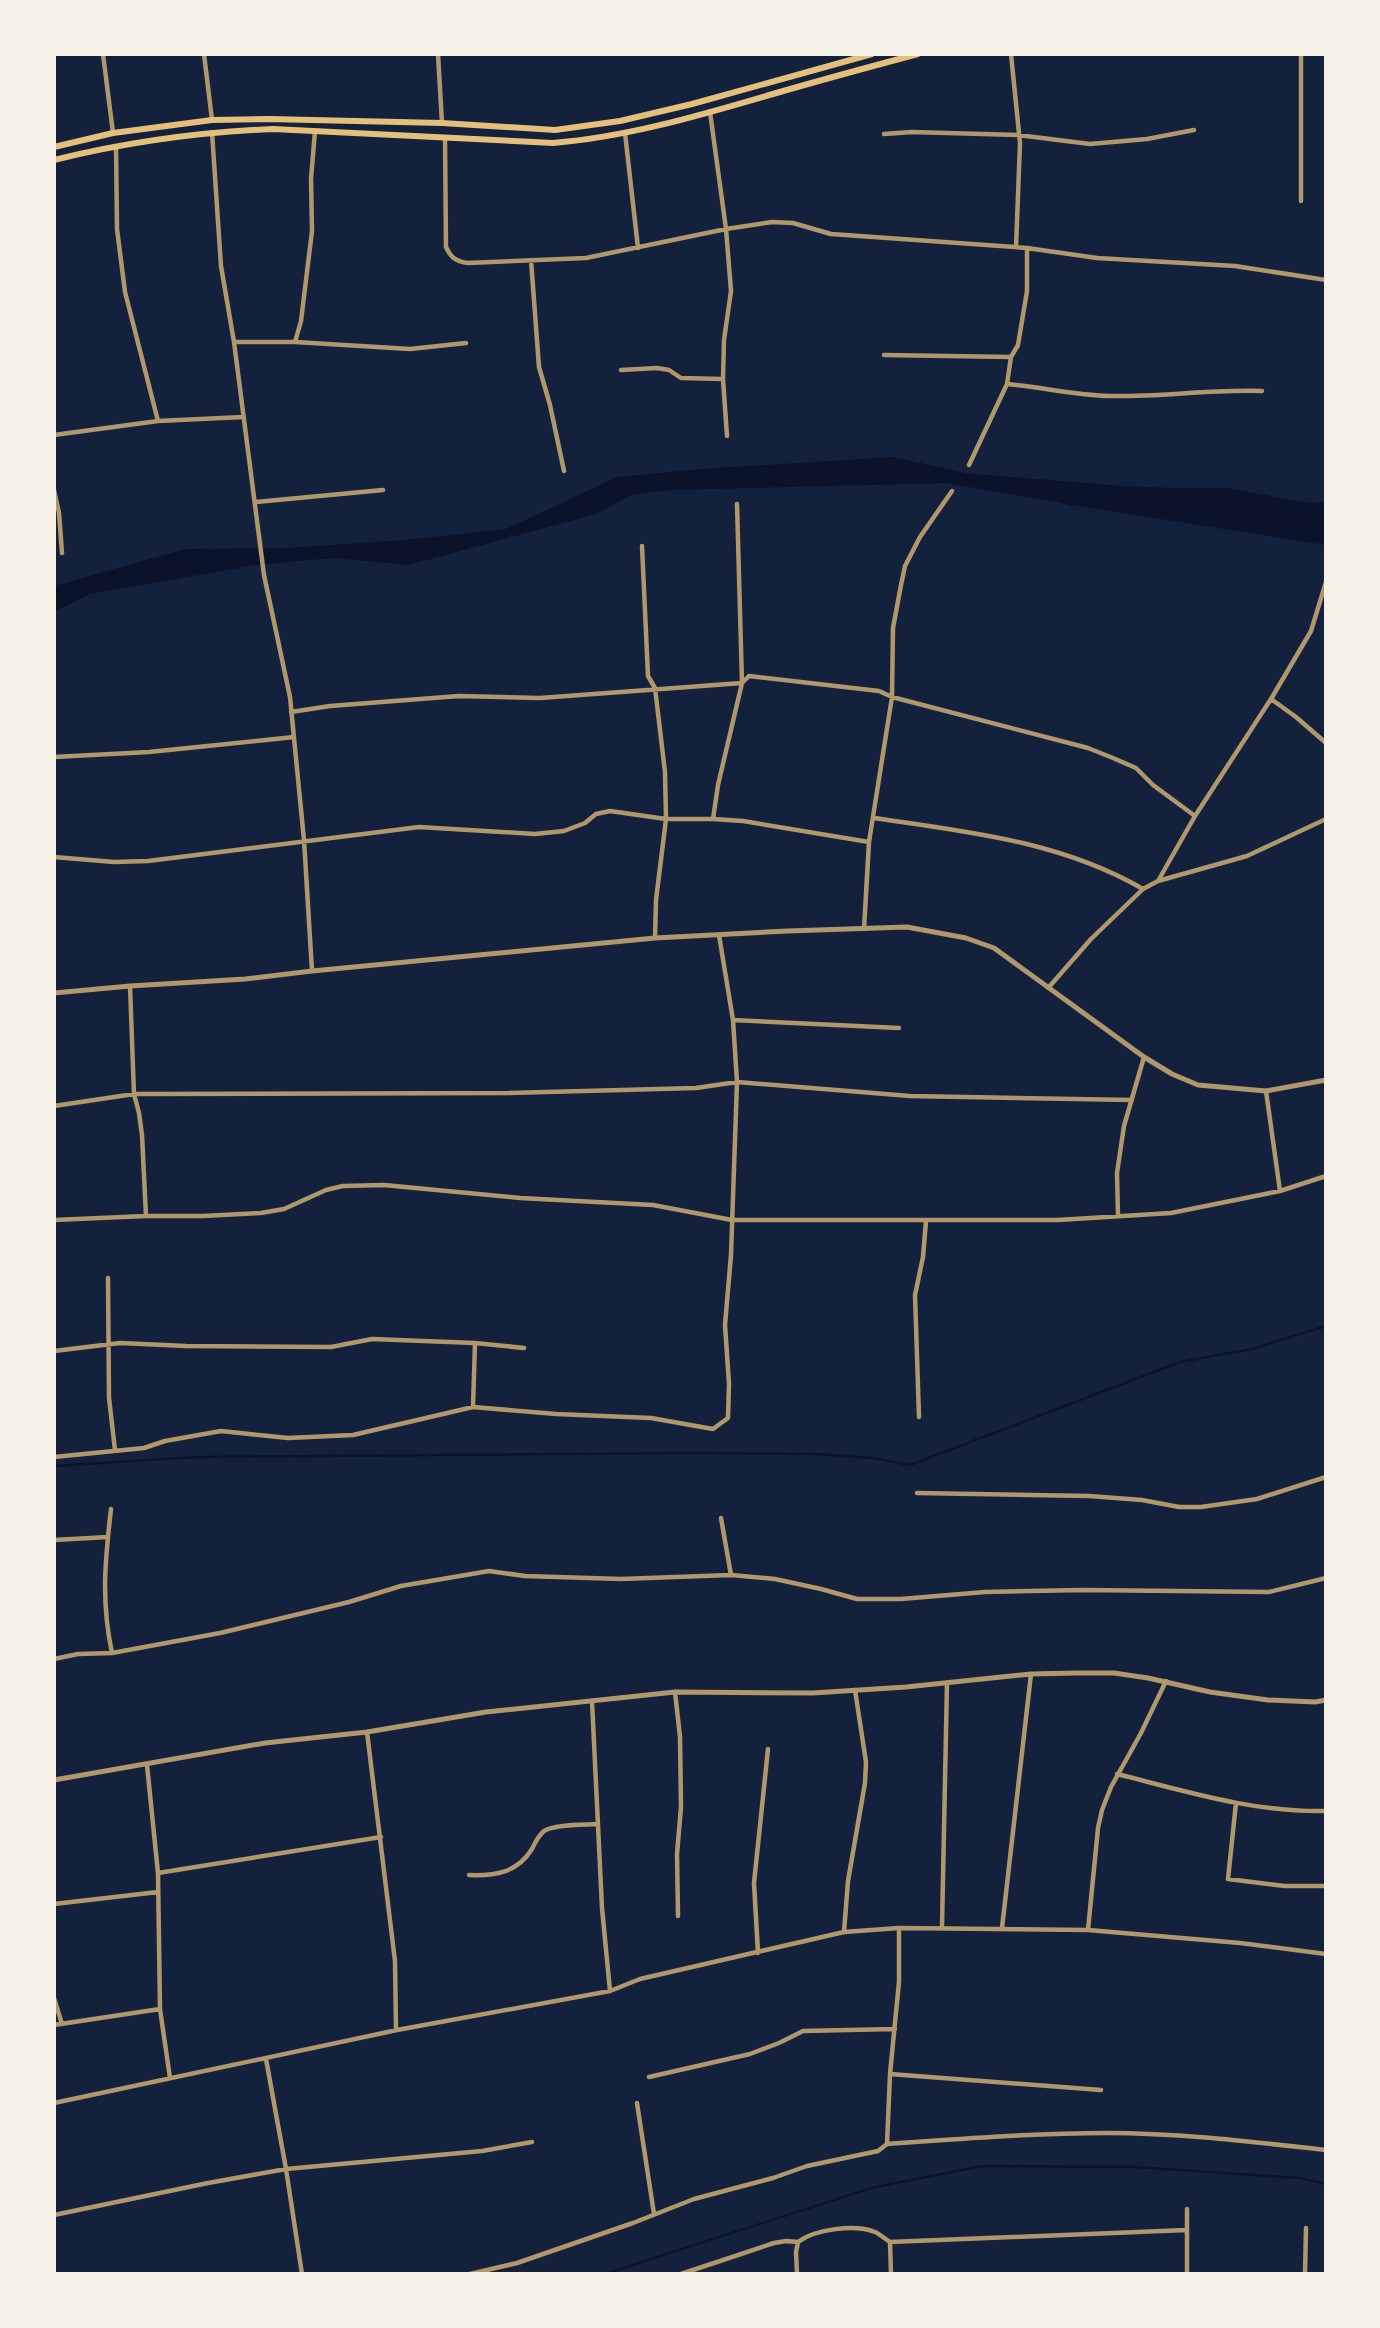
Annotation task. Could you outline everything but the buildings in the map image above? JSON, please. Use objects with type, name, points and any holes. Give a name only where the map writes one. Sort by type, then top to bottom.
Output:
[{"type":"main road","points":[[54,147],[113,133],[212,120],[269,118],[442,123],[555,130],[692,104],[872,54]]},
{"type":"main road","points":[[54,160],[157,138],[273,129],[553,143],[625,133],[918,54]]},
{"type":"main road","points":[[350,122],[350,133]]},
{"type":"street","points":[[103,54],[113,133]]},
{"type":"street","points":[[204,54],[212,120]]},
{"type":"street","points":[[439,54],[442,123]]},
{"type":"street","points":[[1012,54],[1020,180],[1016,247]]},
{"type":"street","points":[[1301,54],[1301,201]]},
{"type":"street","points":[[710,112],[726,229],[731,291],[724,340],[723,379],[727,436]]},
{"type":"street","points":[[884,134],[912,132],[1018,135],[1090,144],[1127,142],[1194,130]]},
{"type":"street","points":[[295,342],[301,321],[312,231],[311,179],[315,131]]},
{"type":"street","points":[[212,132],[221,266],[234,342],[264,575],[294,737],[312,971]]},
{"type":"street","points":[[625,133],[638,248]]},
{"type":"street","points":[[445,137],[446,247],[449,255],[467,264],[586,258],[772,222],[793,223],[831,234],[1016,247],[1097,258],[1235,266],[1326,280]]},
{"type":"street","points":[[116,146],[117,229],[125,292],[158,421]]},
{"type":"street","points":[[969,465],[1007,384],[1011,357],[1018,345],[1027,291],[1027,248]]},
{"type":"street","points":[[531,260],[539,367],[564,471]]},
{"type":"street","points":[[234,342],[295,342],[410,349],[466,343]]},
{"type":"street","points":[[884,355],[1011,357]]},
{"type":"street","points":[[621,370],[669,370],[681,377],[723,379]]},
{"type":"street","points":[[1007,384],[1106,396],[1262,391]]},
{"type":"street","points":[[54,435],[158,421],[243,417]]},
{"type":"street","points":[[54,490],[62,553]]},
{"type":"street","points":[[256,502],[383,490]]},
{"type":"street","points":[[864,929],[869,842],[892,697],[893,628],[905,566],[920,537],[952,491]]},
{"type":"street","points":[[713,819],[718,785],[742,683],[737,504]]},
{"type":"street","points":[[642,546],[648,676],[655,688],[665,772],[666,819],[656,900],[655,938]]},
{"type":"street","points":[[1158,881],[1195,816],[1271,699],[1311,631],[1326,582]]},
{"type":"street","points":[[291,712],[330,706],[460,696],[540,698],[593,695],[742,683],[749,676],[762,677],[879,691],[892,697],[1088,748],[1136,768],[1153,785],[1195,816]]},
{"type":"street","points":[[1271,699],[1326,743]]},
{"type":"street","points":[[54,757],[149,752],[294,737]]},
{"type":"street","points":[[54,857],[114,862],[148,861],[419,827],[535,834],[564,831],[596,814],[610,811],[666,819],[743,821],[869,842]]},
{"type":"street","points":[[874,818],[987,834],[1040,847],[1086,860],[1143,889]]},
{"type":"street","points":[[1049,987],[1091,939],[1143,889],[1158,881],[1247,856],[1326,818]]},
{"type":"street","points":[[54,993],[245,979],[655,938],[907,927],[967,938],[994,948],[1144,1057],[1172,1074],[1198,1085],[1266,1091],[1326,1080]]},
{"type":"street","points":[[54,1457],[144,1448],[164,1441],[221,1431],[288,1438],[353,1435],[473,1407],[651,1419],[713,1429],[728,1418],[725,1325],[737,1082],[733,1020],[719,935]]},
{"type":"street","points":[[130,986],[134,1094],[142,1135],[146,1216]]},
{"type":"street","points":[[733,1020],[900,1028]]},
{"type":"street","points":[[1118,1216],[1117,1172],[1124,1126],[1144,1057]]},
{"type":"street","points":[[54,1106],[134,1094],[509,1093],[696,1088],[737,1082],[910,1096],[1132,1100]]},
{"type":"street","points":[[1266,1091],[1280,1191]]},
{"type":"street","points":[[54,1220],[261,1213],[284,1209],[326,1190],[343,1186],[384,1185],[520,1198],[653,1205],[732,1220],[1058,1220],[1171,1213],[1280,1191],[1326,1176]]},
{"type":"street","points":[[919,1417],[915,1295],[923,1257],[926,1221]]},
{"type":"street","points":[[108,1278],[109,1398],[115,1450]]},
{"type":"street","points":[[54,1351],[120,1343],[331,1347],[372,1339],[524,1348]]},
{"type":"street","points":[[473,1407],[475,1343]]},
{"type":"street","points":[[917,1493],[1089,1496],[1142,1500],[1179,1507],[1201,1507],[1257,1499],[1326,1477]]},
{"type":"street","points":[[111,1509],[104,1572],[106,1624],[112,1653]]},
{"type":"street","points":[[721,1518],[731,1575]]},
{"type":"street","points":[[54,1540],[108,1537]]},
{"type":"street","points":[[54,1659],[78,1654],[112,1653],[220,1633],[349,1602],[401,1586],[489,1571],[525,1576],[621,1579],[731,1575],[775,1579],[857,1600],[985,1592],[1083,1590],[1269,1592],[1326,1578]]},
{"type":"street","points":[[54,1780],[265,1744],[367,1732],[472,1714],[675,1692],[813,1693],[1031,1674],[1114,1673],[1166,1681],[1210,1692],[1268,1700],[1326,1700]]},
{"type":"street","points":[[1002,1928],[1031,1674]]},
{"type":"street","points":[[1088,1930],[1102,1810],[1117,1774],[1141,1733],[1166,1681]]},
{"type":"street","points":[[942,1927],[947,1683]]},
{"type":"street","points":[[844,1932],[848,1881],[865,1783],[866,1762],[855,1690]]},
{"type":"street","points":[[675,1692],[680,1737],[681,1807],[677,1854],[678,1916]]},
{"type":"street","points":[[592,1700],[602,1909],[610,1991]]},
{"type":"street","points":[[367,1732],[395,1961],[397,2030]]},
{"type":"street","points":[[758,1953],[754,1883],[768,1749]]},
{"type":"street","points":[[147,1765],[158,1873],[160,2009],[170,2078]]},
{"type":"street","points":[[1117,1774],[1236,1804],[1308,1812],[1326,1811]]},
{"type":"street","points":[[1236,1804],[1228,1879],[1285,1886],[1326,1886]]},
{"type":"street","points":[[469,1875],[491,1876],[510,1871],[523,1861],[545,1830],[598,1824]]},
{"type":"street","points":[[158,1873],[381,1837]]},
{"type":"street","points":[[54,1904],[158,1892]]},
{"type":"street","points":[[54,2103],[397,2030],[610,1991],[640,1979],[844,1932],[942,1927],[1088,1930],[1240,1943],[1326,1954]]},
{"type":"street","points":[[887,2144],[890,2074],[899,1982],[900,1928]]},
{"type":"street","points":[[54,1998],[62,2024]]},
{"type":"street","points":[[54,2025],[160,2009]]},
{"type":"street","points":[[649,2077],[750,2054],[803,2031],[895,2029]]},
{"type":"street","points":[[266,2059],[302,2274]]},
{"type":"street","points":[[890,2074],[1101,2090]]},
{"type":"street","points":[[637,2103],[654,2214]]},
{"type":"street","points":[[470,2274],[517,2263],[634,2223],[694,2199],[774,2178],[807,2166],[878,2151],[887,2144],[1002,2135],[1109,2133],[1210,2137],[1326,2151]]},
{"type":"street","points":[[54,2214],[286,2169],[482,2151],[532,2142]]},
{"type":"street","points":[[1187,2274],[1188,2209]]},
{"type":"street","points":[[1305,2274],[1306,2228]]},
{"type":"street","points":[[681,2274],[774,2243],[798,2242],[806,2236],[836,2229],[875,2232],[890,2242],[1186,2230]]},
{"type":"street","points":[[797,2274],[798,2242]]},
{"type":"street","points":[[890,2242],[891,2274]]},
{"type":"water","points":[[894,457],[965,473],[1122,486],[1227,488],[1303,502],[1326,503],[1326,545],[946,483],[671,490],[631,495],[596,514],[409,565],[333,558],[256,565],[90,594],[54,612],[54,586],[185,549],[288,548],[404,540],[506,529],[617,477]]},
{"type":"waterway","points":[[54,1466],[197,1457],[687,1453],[816,1454],[873,1458],[910,1465],[1180,1362],[1252,1349],[1326,1326]]},
{"type":"waterway","points":[[605,2274],[871,2188],[982,2166],[1135,2167],[1300,2178],[1326,2184]]}]
